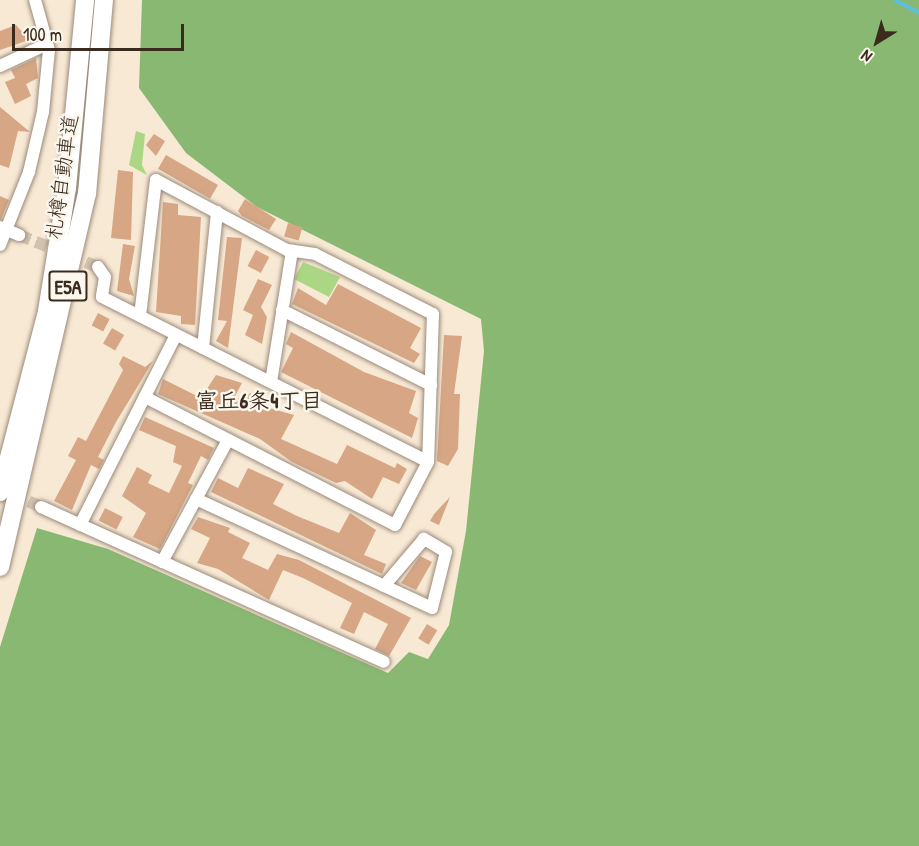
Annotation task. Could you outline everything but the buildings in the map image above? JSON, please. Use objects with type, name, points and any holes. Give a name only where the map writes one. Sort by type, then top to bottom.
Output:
[{"type":"highway","name":"札樽自動車道","points":[[0,492],[47,311],[67,188],[85,0]]},
{"type":"highway","name":"札樽自動車道","points":[[0,567],[87,194],[104,0]]},
{"type":"street","points":[[0,245],[3,229],[29,172],[43,112],[47,44],[35,0]]},
{"type":"street","points":[[0,66],[47,44]]},
{"type":"street","points":[[140,316],[156,180],[292,251],[315,254],[433,314],[428,462],[394,525],[145,397]]},
{"type":"street","points":[[203,348],[217,212]]},
{"type":"street","points":[[3,229],[19,235]]},
{"type":"street","points":[[271,382],[292,251]]},
{"type":"street","points":[[98,267],[105,277],[102,297],[428,462]]},
{"type":"street","points":[[282,310],[430,385]]},
{"type":"street","points":[[80,525],[176,335]]},
{"type":"street","points":[[162,562],[228,440]]},
{"type":"street","points":[[196,499],[384,586],[432,608],[446,552],[424,539],[384,586]]},
{"type":"street","points":[[41,507],[384,662]]},
{"type":"green space","points":[[142,0],[919,0],[919,846],[0,846],[0,647],[37,528],[108,549],[388,673],[409,652],[428,659],[449,625],[466,531],[484,351],[481,319],[257,207],[186,153],[139,88]]},
{"type":"green space","points":[[136,131],[145,134],[142,165],[147,175],[129,165]]},
{"type":"green space","points":[[303,262],[340,277],[329,297],[294,279]]},
{"type":"waterway","points":[[895,0],[919,13]]},
{"type":"tunnel","points":[[19,235],[98,267]]},
{"type":"tunnel","points":[[12,494],[41,507]]},
{"type":"district","name":"富丘6条4丁目","points":[[259,401]]}]
